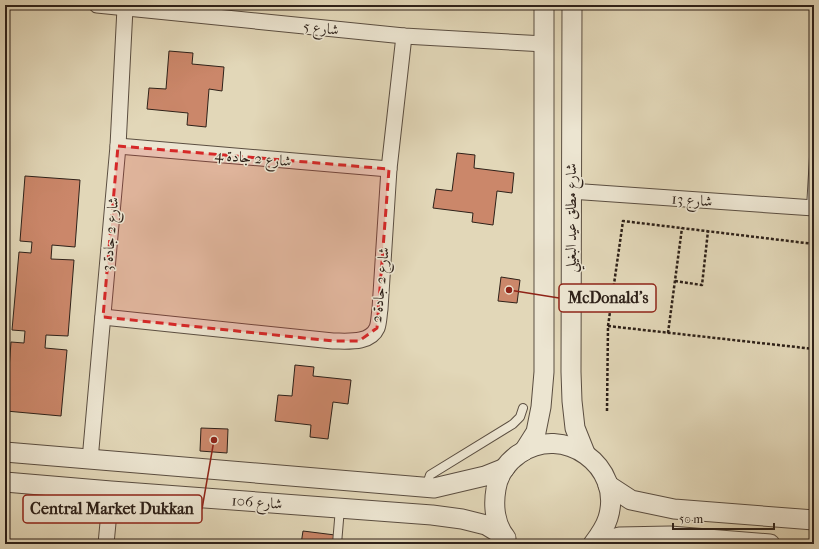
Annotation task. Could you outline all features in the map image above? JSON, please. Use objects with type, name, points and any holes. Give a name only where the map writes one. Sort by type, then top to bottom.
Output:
[{"type":"street","name":"شارع 5","points":[[97,5],[404,36],[545,44]]},
{"type":"street","name":"شارع مطلق عيد البغيلي","points":[[524,451],[536,432],[541,407],[544,372],[544,5]]},
{"type":"street","name":"شارع مطلق عيد البغيلي","points":[[572,5],[570,191],[571,372],[572,401],[576,428],[585,453]]},
{"type":"street","name":"شارع 2 جادة 3","points":[[90,460],[118,146],[124,8]]},
{"type":"street","name":"شارع 2 جادة 2","points":[[103,317],[333,341],[359,341],[371,336],[377,328],[380,309],[389,169],[404,36]]},
{"type":"street","name":"شارع 2 جادة 4","points":[[118,146],[389,169]]},
{"type":"street","name":"شارع 13","points":[[570,191],[812,208]]},
{"type":"street","points":[[508,540],[496,520],[494,502],[496,484],[505,468],[513,458],[538,445],[555,443],[570,446],[585,453],[599,467],[608,485],[611,501],[609,517],[594,544]]},
{"type":"street","points":[[10,482],[8,469],[13,461],[13,453]]},
{"type":"street","name":"شارع 106","points":[[13,453],[434,488],[485,476],[505,468]]},
{"type":"street","name":"شارع 106","points":[[10,482],[432,515],[462,519],[486,525],[508,540]]},
{"type":"street","points":[[608,485],[631,500],[674,509],[814,520]]},
{"type":"street","points":[[106,544],[111,491]]},
{"type":"street","points":[[594,544],[619,537],[670,536],[770,544]]},
{"type":"lane","points":[[812,208],[814,157]]},
{"type":"lane","points":[[426,487],[430,475],[513,424],[520,417],[523,408]]},
{"type":"lane","points":[[337,544],[340,508]]},
{"type":"path","points":[[606,411],[608,326],[623,221],[814,244]]},
{"type":"path","points":[[668,333],[682,228]]},
{"type":"path","points":[[675,281],[702,285],[708,231]]},
{"type":"path","points":[[608,326],[814,349]]},
{"type":"highlighted area","points":[[118,146],[389,169],[377,328],[359,341],[333,341],[103,317]]},
{"type":"building","points":[[169,51],[193,53],[192,64],[224,67],[222,91],[209,89],[206,127],[187,125],[188,113],[147,109],[149,88],[166,89]]},
{"type":"building","points":[[457,153],[475,155],[474,168],[514,173],[512,193],[497,191],[493,225],[472,222],[473,213],[433,208],[436,189],[452,191]]},
{"type":"building","points":[[25,176],[80,180],[75,247],[52,245],[51,259],[74,260],[68,336],[46,335],[45,348],[67,350],[61,416],[6,411],[11,342],[24,343],[25,331],[12,330],[19,252],[31,253],[32,242],[20,241]]},
{"type":"building","points":[[501,277],[520,280],[517,303],[498,301]]},
{"type":"building","points":[[295,365],[314,367],[313,376],[351,380],[348,404],[333,402],[328,439],[310,437],[311,425],[275,421],[278,395],[292,396]]},
{"type":"building","points":[[201,428],[228,429],[227,453],[200,451]]},
{"type":"building","points":[[303,531],[335,535],[334,544],[301,544]]},
{"type":"building","points":[[5,539],[38,542],[38,544],[5,544]]},
{"type":"place","name":"McDonald's","points":[[509,290]]},
{"type":"place","name":"Central Market Dukkan","points":[[214,440]]}]
